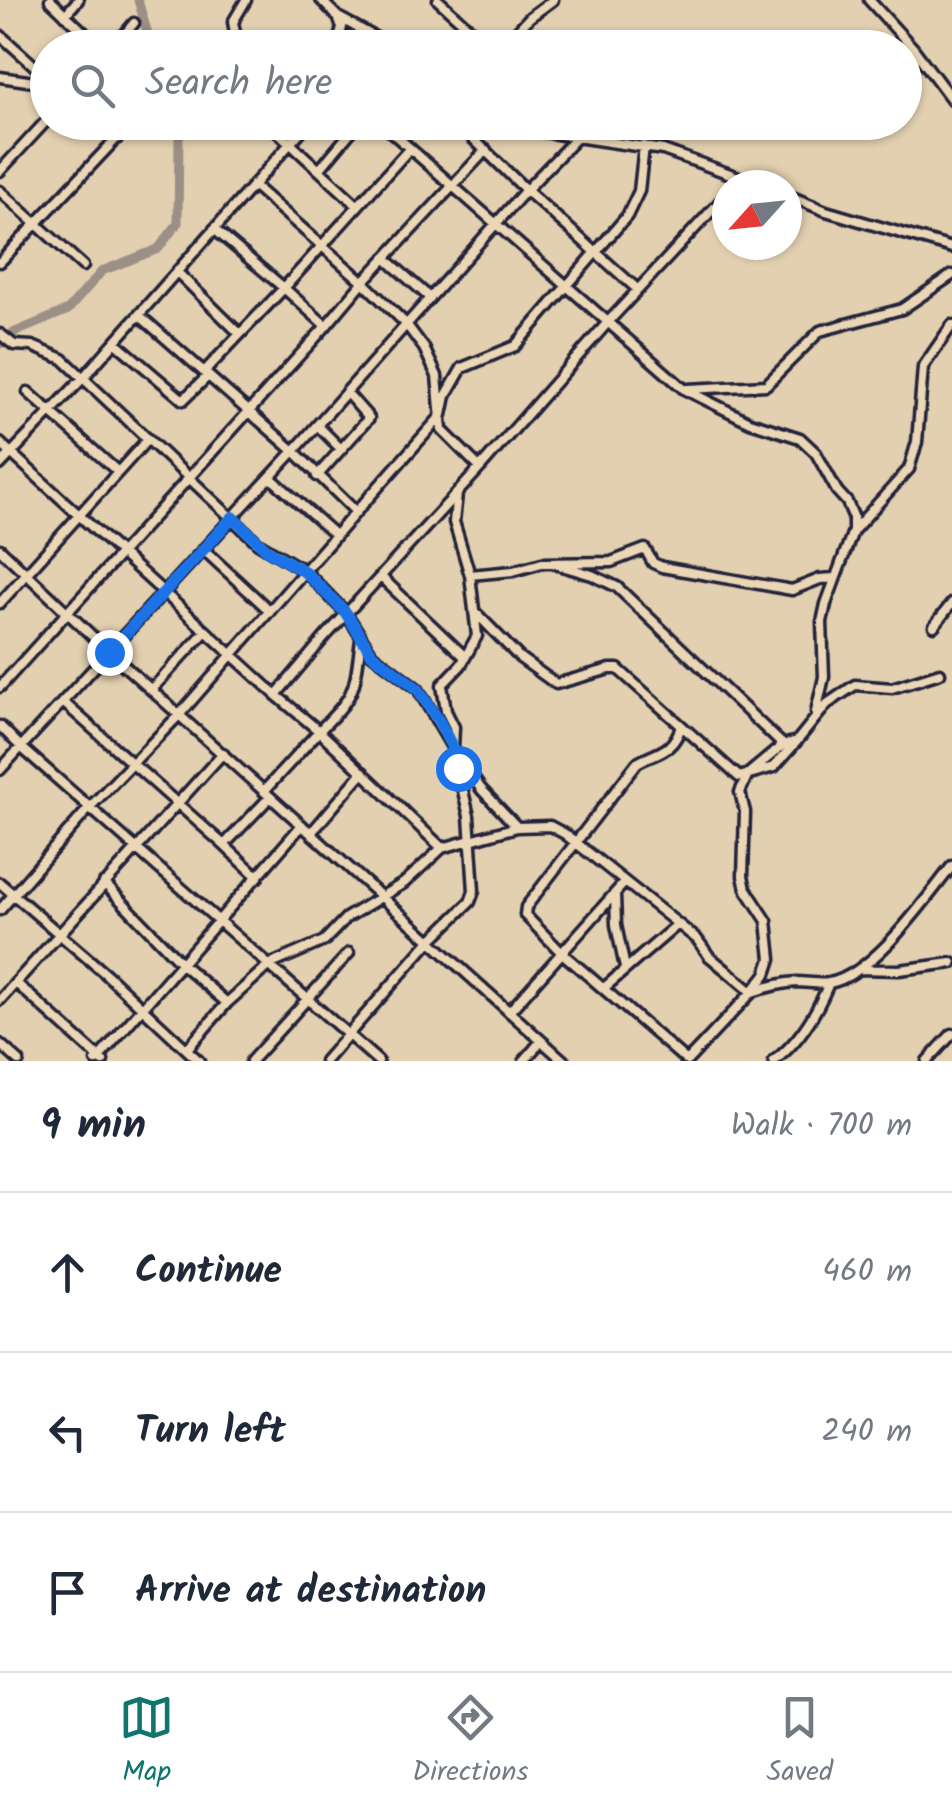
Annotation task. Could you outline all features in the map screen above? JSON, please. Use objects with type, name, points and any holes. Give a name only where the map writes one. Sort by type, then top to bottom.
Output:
[{"type":"street","points":[[50,0],[81,30]]},
{"type":"street","points":[[66,15],[78,0]]},
{"type":"street","points":[[235,30],[233,22],[246,0]]},
{"type":"street","points":[[321,0],[338,17],[362,30]]},
{"type":"street","points":[[438,0],[471,30]]},
{"type":"street","points":[[449,10],[453,0]]},
{"type":"street","points":[[517,30],[553,0]]},
{"type":"street","points":[[868,0],[896,30]]},
{"type":"street","points":[[338,17],[341,30]]},
{"type":"street","points":[[128,30],[134,23]]},
{"type":"street","points":[[0,36],[30,64]]},
{"type":"street","points":[[922,60],[952,100]]},
{"type":"street","points":[[0,86],[4,77],[30,79]]},
{"type":"street","points":[[0,171],[30,138]]},
{"type":"street","points":[[0,262],[116,140]]},
{"type":"street","points":[[287,140],[358,206]]},
{"type":"street","points":[[0,465],[82,379],[293,140]]},
{"type":"street","points":[[319,170],[344,140]]},
{"type":"street","points":[[401,140],[684,389],[750,422],[800,438],[816,452],[854,516],[853,531],[822,622],[824,677],[815,717]]},
{"type":"street","points":[[475,140],[638,289]]},
{"type":"street","points":[[0,770],[573,140]]},
{"type":"street","points":[[599,140],[677,154],[713,170]]},
{"type":"street","points":[[0,910],[90,807],[180,714],[442,415],[446,396],[462,368],[514,346],[595,253],[634,205],[644,146]]},
{"type":"street","points":[[115,342],[183,400],[410,148]]},
{"type":"street","points":[[0,687],[486,150]]},
{"type":"street","points":[[253,185],[406,324],[434,367],[442,430],[480,468]]},
{"type":"street","points":[[0,191],[83,266]]},
{"type":"street","points":[[802,202],[952,248]]},
{"type":"street","points":[[276,695],[608,321],[712,210]]},
{"type":"street","points":[[214,229],[326,326]]},
{"type":"street","points":[[386,258],[429,297]]},
{"type":"street","points":[[177,272],[240,334]]},
{"type":"street","points":[[684,389],[766,385],[820,331],[902,309],[952,274]]},
{"type":"street","points":[[139,315],[294,451],[356,512]]},
{"type":"street","points":[[853,531],[909,469],[916,442],[923,367],[952,325]]},
{"type":"street","points":[[0,334],[14,346],[32,346],[63,359],[267,550],[305,572],[346,613],[382,664],[418,689],[481,789],[517,827]]},
{"type":"street","points":[[28,392],[118,472]]},
{"type":"street","points":[[317,476],[370,418],[346,392]]},
{"type":"street","points":[[317,425],[341,449]]},
{"type":"street","points":[[0,603],[147,440]]},
{"type":"street","points":[[0,444],[364,772],[442,848]]},
{"type":"street","points":[[270,477],[336,536]]},
{"type":"street","points":[[326,1061],[429,942],[470,902],[474,890],[473,842],[453,749],[454,728],[446,712],[442,685],[466,657],[476,636],[470,576],[454,522],[458,494]]},
{"type":"street","points":[[0,549],[564,1061]]},
{"type":"street","points":[[203,549],[270,611]]},
{"type":"street","points":[[470,576],[513,572],[552,562],[610,562],[645,549],[653,562],[662,567],[792,590],[820,579],[836,578]]},
{"type":"street","points":[[552,562],[617,587],[783,745]]},
{"type":"street","points":[[381,576],[466,657]]},
{"type":"street","points":[[934,626],[952,603]]},
{"type":"street","points":[[474,610],[520,658],[552,682],[560,684],[614,668],[734,775],[744,777],[783,745],[797,741]]},
{"type":"street","points":[[152,689],[206,630]]},
{"type":"street","points":[[224,845],[349,700],[361,639]]},
{"type":"street","points":[[681,726],[678,738],[658,756],[637,763],[526,907],[525,915],[562,953],[687,1061],[752,992],[766,974],[771,959],[767,920],[746,889],[743,876],[745,812],[740,792],[748,774],[774,766],[827,704],[855,685],[892,688],[940,672]]},
{"type":"street","points":[[63,702],[258,877]]},
{"type":"street","points":[[0,726],[378,1061]]},
{"type":"street","points":[[0,1000],[222,753]]},
{"type":"street","points":[[310,833],[364,772]]},
{"type":"street","points":[[16,983],[99,1060],[302,825]]},
{"type":"street","points":[[187,1049],[226,1003],[269,964],[324,941],[346,918],[404,884],[442,848],[517,827],[550,826],[576,842],[697,939],[714,962],[752,992]]},
{"type":"street","points":[[752,992],[775,984],[829,983],[855,970],[905,925],[952,866]]},
{"type":"street","points":[[104,883],[183,965],[226,1003]]},
{"type":"street","points":[[509,1012],[624,883]]},
{"type":"street","points":[[0,884],[200,1061]]},
{"type":"street","points":[[614,893],[625,968]]},
{"type":"street","points":[[604,988],[678,924]]},
{"type":"street","points":[[251,1061],[349,953]]},
{"type":"street","points":[[855,970],[906,970],[952,963]]},
{"type":"street","points":[[774,1061],[809,1022],[829,983]]},
{"type":"street","points":[[928,1061],[952,1034]]},
{"type":"street","points":[[524,1061],[541,1040]]},
{"type":"street","points":[[0,1044],[19,1061]]},
{"type":"waterway","points":[[138,0],[147,30]]},
{"type":"waterway","points":[[0,344],[6,336],[68,310],[102,271],[158,249],[178,223],[179,140]]},
{"type":"route","points":[[109,652],[233,517],[267,550],[305,572],[346,613],[372,654],[418,689],[439,721],[458,768]]}]
